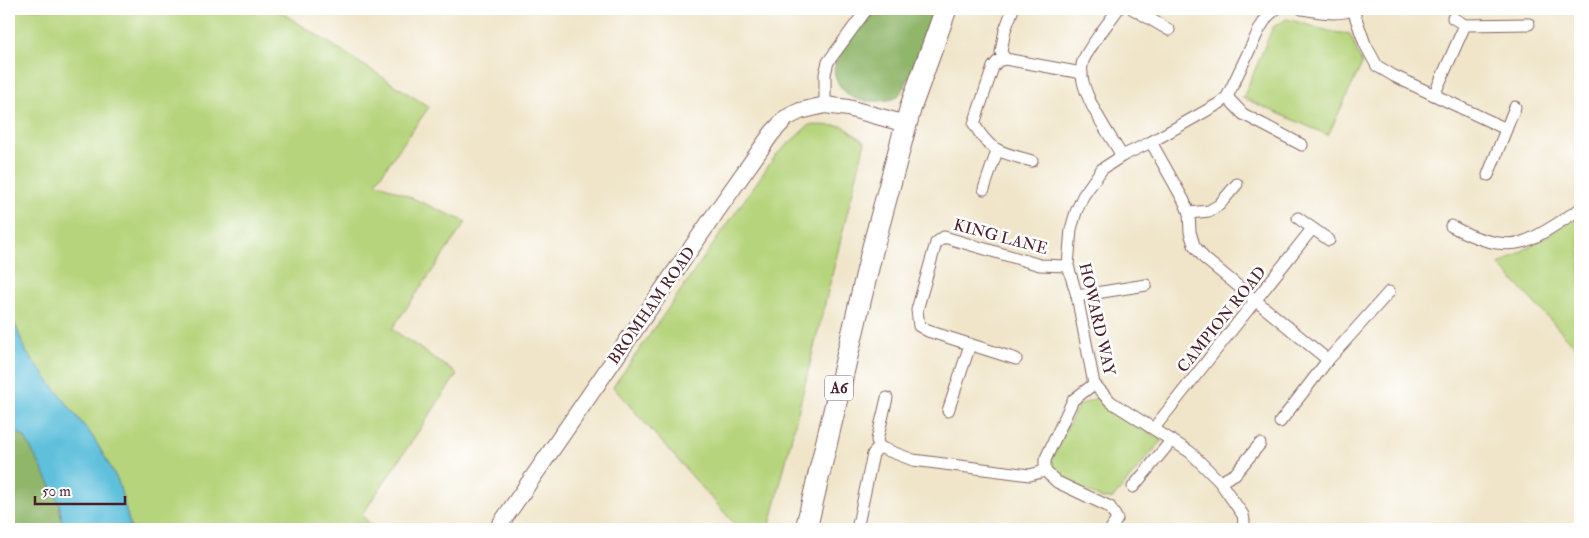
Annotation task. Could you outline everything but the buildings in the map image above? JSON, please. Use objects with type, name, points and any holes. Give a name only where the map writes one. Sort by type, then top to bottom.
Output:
[{"type":"highway","name":"A6","points":[[806,529],[873,247],[906,124],[928,54],[946,9]]},
{"type":"street","points":[[825,105],[825,74],[828,62],[868,9]]},
{"type":"street","points":[[1005,59],[1001,52],[1013,9]]},
{"type":"street","points":[[1118,9],[1083,60],[1082,73],[1086,92],[1122,156]]},
{"type":"street","points":[[1133,9],[1169,30]]},
{"type":"street","points":[[1276,9],[1267,17],[1260,28],[1234,86],[1227,96],[1243,114],[1302,145]]},
{"type":"street","points":[[1302,9],[1334,14],[1354,9],[1365,44],[1377,66],[1506,130]]},
{"type":"street","points":[[1453,18],[1465,25],[1529,24]]},
{"type":"street","points":[[1434,95],[1465,25]]},
{"type":"street","points":[[1032,161],[997,151],[983,140],[974,124],[993,67],[998,61],[1005,59],[1082,73]]},
{"type":"street","name":"HOWARD WAY","points":[[1227,96],[1220,103],[1122,156],[1102,169],[1083,196],[1076,212],[1071,229],[1068,266],[1077,296],[1094,384],[1111,402],[1190,452],[1220,482],[1243,515],[1242,529]]},
{"type":"street","name":"BROMHAM ROAD","points":[[497,529],[719,208],[772,133],[786,118],[800,111],[825,105],[848,108],[906,124]]},
{"type":"street","points":[[1488,175],[1515,107]]},
{"type":"street","points":[[1151,142],[1184,201],[1194,245],[1204,258],[1328,360]]},
{"type":"street","points":[[984,189],[997,151]]},
{"type":"street","points":[[1188,213],[1209,211],[1218,205],[1237,184]]},
{"type":"street","points":[[1451,226],[1495,243],[1522,242],[1549,229],[1580,209]]},
{"type":"street","points":[[1298,218],[1329,240]]},
{"type":"street","name":"CAMPION ROAD","points":[[1154,428],[1312,229]]},
{"type":"street","name":"KING LANE","points":[[1016,359],[928,331],[919,326],[916,310],[936,243],[944,237],[1040,265],[1068,266]]},
{"type":"street","points":[[1077,296],[1146,285]]},
{"type":"street","points":[[1280,422],[1328,360],[1389,292]]},
{"type":"street","points":[[948,411],[970,345]]},
{"type":"street","points":[[1094,384],[1074,400],[1045,460],[1045,471],[1057,482],[1110,507],[1117,520],[1112,529]]},
{"type":"street","points":[[879,447],[877,440],[887,398]]},
{"type":"street","points":[[1133,487],[1171,441]]},
{"type":"street","points":[[1220,482],[1235,474],[1260,444]]},
{"type":"street","points":[[879,447],[913,460],[1030,475],[1045,471]]},
{"type":"street","points":[[856,529],[873,454],[879,447]]},
{"type":"green space","points":[[9,9],[276,9],[429,107],[376,182],[466,222],[392,329],[457,374],[362,515],[374,529],[131,529],[118,481],[106,459],[93,437],[26,352],[9,309]]},
{"type":"green space","points":[[874,9],[935,9],[902,91],[894,99],[863,101],[849,95],[841,87],[834,70],[846,43]]},
{"type":"green space","points":[[1287,19],[1332,32],[1350,34],[1362,64],[1328,135],[1243,98],[1273,27]]},
{"type":"green space","points":[[809,125],[843,126],[865,142],[769,529],[739,529],[613,387],[776,155]]},
{"type":"green space","points":[[1580,216],[1580,352],[1499,265]]},
{"type":"green space","points":[[1096,398],[1104,405],[1162,440],[1113,498],[1103,499],[1054,475],[1050,469],[1050,462],[1078,406]]},
{"type":"green space","points":[[9,425],[25,438],[39,463],[59,502],[63,529],[9,529]]},
{"type":"water","points":[[9,309],[26,352],[93,437],[106,459],[118,481],[131,529],[63,529],[59,502],[39,463],[25,438],[9,425]]}]
